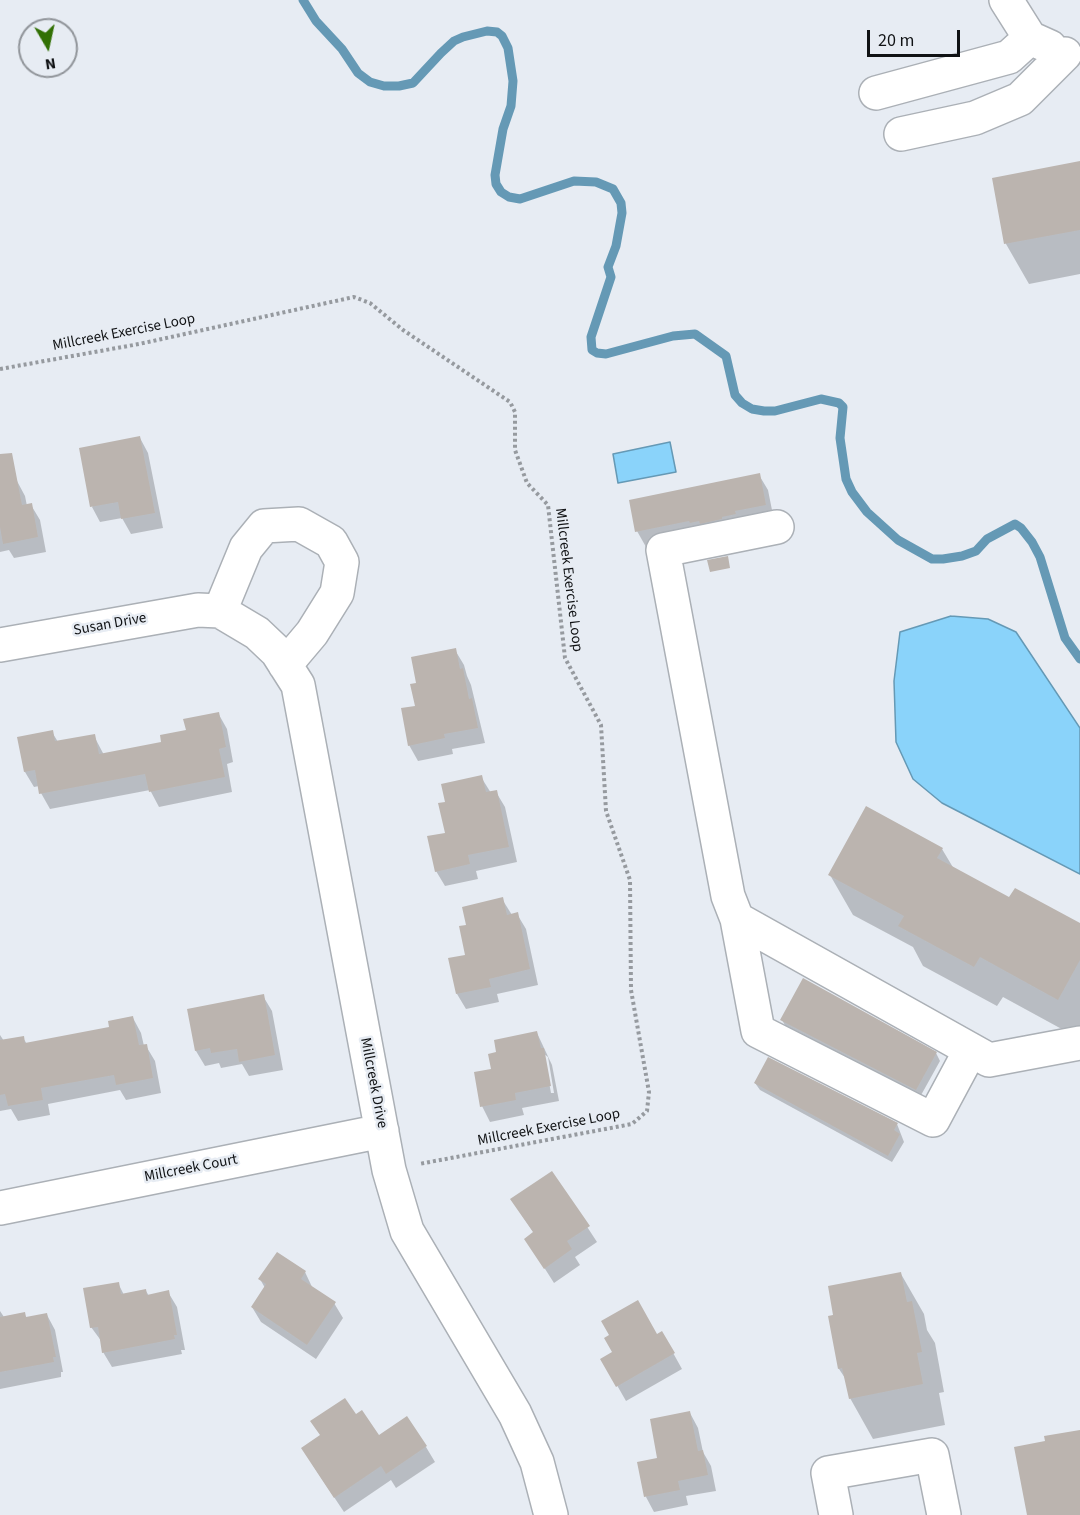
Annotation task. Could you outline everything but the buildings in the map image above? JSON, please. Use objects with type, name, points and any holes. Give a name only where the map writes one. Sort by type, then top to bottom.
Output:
[{"type":"street","points":[[901,134],[975,118],[1020,99],[1072,53],[1030,38],[1006,0]]},
{"type":"street","points":[[876,93],[1009,57],[1030,38]]},
{"type":"street","points":[[220,611],[246,548],[264,526],[299,524],[331,542],[342,562],[337,593],[312,633],[285,665]]},
{"type":"street","points":[[777,527],[663,550],[728,896],[736,919],[758,1031],[933,1120],[970,1051]]},
{"type":"street","name":"Susan Drive","points":[[0,645],[198,610],[220,611]]},
{"type":"street","name":"Millcreek Drive","points":[[220,611],[257,633],[278,652],[298,685],[389,1170],[407,1231],[515,1414],[537,1462],[551,1515]]},
{"type":"street","points":[[736,919],[989,1060],[1080,1043]]},
{"type":"street","name":"Millcreek Court","points":[[0,1208],[382,1131]]},
{"type":"street","points":[[836,1515],[828,1473],[932,1455],[944,1515]]},
{"type":"path","name":"Millcreek Exercise Loop","points":[[0,369],[139,344],[354,297],[370,303],[403,330],[510,402],[515,412],[515,450],[527,483],[548,504],[565,658],[601,725],[606,811],[630,880],[631,990],[650,1092],[647,1111],[632,1124],[389,1170]]},
{"type":"water","points":[[670,442],[676,472],[618,483],[613,454]]},
{"type":"water","points":[[951,616],[988,619],[1016,632],[1080,728],[1080,874],[942,803],[913,779],[896,742],[894,681],[900,632]]},
{"type":"waterway","points":[[303,0],[316,21],[342,49],[358,73],[370,82],[384,86],[413,83],[454,41],[463,37],[487,31],[497,32],[502,36],[508,48],[513,81],[511,106],[503,129],[495,175],[496,184],[501,192],[509,197],[520,199],[574,181],[596,182],[613,189],[621,203],[622,213],[616,246],[608,267],[611,277],[591,337],[592,350],[606,354],[673,336],[695,334],[726,356],[735,395],[752,409],[775,411],[821,399],[839,403],[843,407],[840,438],[846,479],[852,492],[867,512],[898,540],[932,559],[962,556],[976,551],[987,539],[1015,524],[1021,528],[1040,557],[1065,638],[1080,659]]}]
